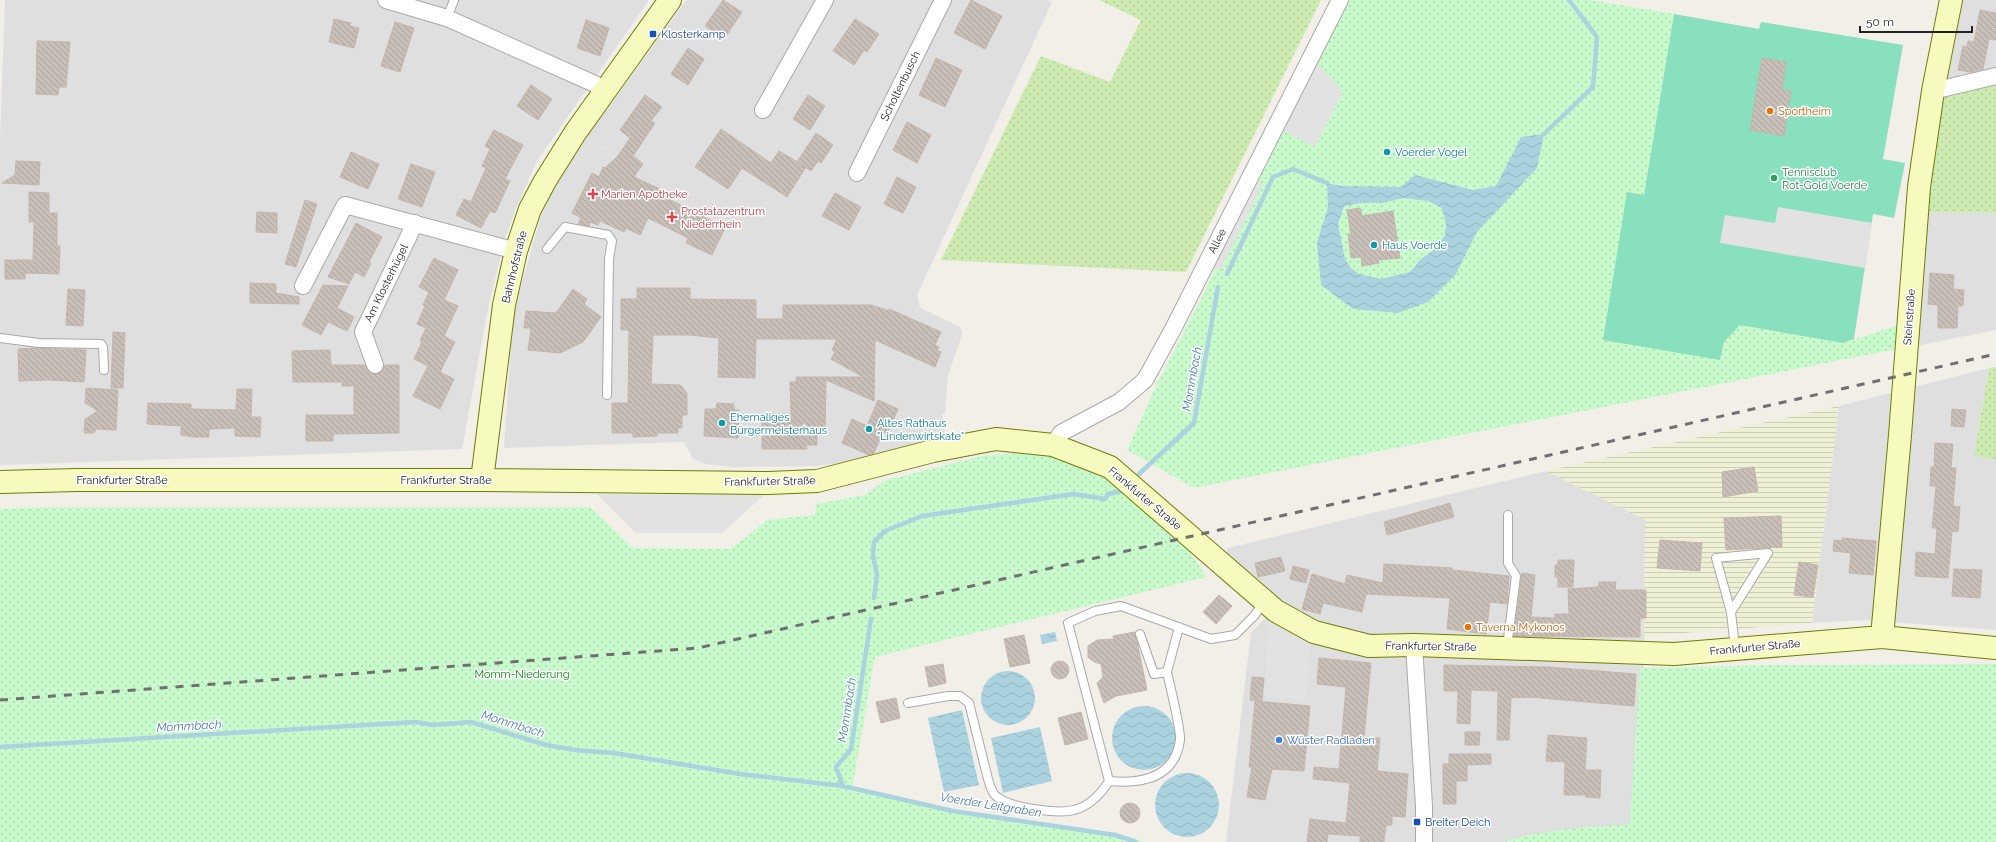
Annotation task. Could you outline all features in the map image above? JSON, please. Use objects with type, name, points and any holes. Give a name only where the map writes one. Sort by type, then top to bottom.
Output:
[{"type":"main road","name":"Bahnhofstraße","points":[[482,480],[504,305],[516,251],[530,209],[545,181],[606,89],[670,0]]},
{"type":"main road","name":"Steinstraße","points":[[1882,637],[1900,435],[1919,187],[1934,91],[1951,0]]},
{"type":"main road","name":"Frankfurter Straße","points":[[0,482],[85,480],[482,480],[768,483],[817,481],[934,451],[996,439],[1053,445],[1110,467],[1276,611],[1314,632],[1369,646],[1414,645],[1674,654],[1882,637],[1996,648]]},
{"type":"street","points":[[386,0],[447,18],[606,89]]},
{"type":"street","points":[[763,110],[825,0]]},
{"type":"street","name":"Scholtenbusch","points":[[857,173],[943,0]]},
{"type":"street","name":"Allee","points":[[1053,445],[1061,433],[1119,402],[1145,380],[1173,329],[1340,0]]},
{"type":"street","points":[[1934,91],[1996,76]]},
{"type":"street","points":[[303,286],[345,205],[516,251]]},
{"type":"street","name":"Am Klosterhügel","points":[[375,365],[363,332],[415,223]]},
{"type":"street","points":[[1414,645],[1424,806],[1424,842]]},
{"type":"lane","points":[[447,18],[454,0]]},
{"type":"lane","points":[[547,250],[565,227],[608,235],[612,241],[609,259],[607,395]]},
{"type":"lane","points":[[0,338],[39,343],[101,344],[103,347],[104,370]]},
{"type":"lane","points":[[1508,515],[1508,563],[1516,576],[1508,648]]},
{"type":"lane","points":[[1731,612],[1768,553],[1716,558],[1731,612],[1735,649]]},
{"type":"lane","points":[[908,703],[948,696],[960,696],[969,703],[992,790],[996,796],[1012,805],[1038,810],[1074,810],[1092,801],[1103,791],[1109,781],[1068,623],[1095,611],[1121,606],[1211,640],[1235,635],[1254,616],[1264,602]]},
{"type":"lane","points":[[1109,781],[1125,783],[1150,778],[1162,773],[1176,756],[1180,738],[1167,672],[1179,627]]},
{"type":"lane","points":[[1140,634],[1154,674],[1167,672]]},
{"type":"shaded area","points":[[5,0],[649,0],[537,161],[517,206],[506,236],[489,303],[462,449],[0,465],[0,138]]},
{"type":"shaded area","points":[[686,0],[1048,0],[1052,2],[917,295],[920,308],[960,327],[962,331],[962,335],[948,375],[945,413],[942,415],[945,433],[869,459],[817,466],[732,467],[706,464],[693,459],[684,442],[504,448],[513,314],[541,216],[555,185],[581,141],[615,99]]},
{"type":"shaded area","points":[[1960,0],[1996,0],[1996,84],[1942,98]]},
{"type":"shaded area","points":[[1315,61],[1343,91],[1315,147],[1280,129]]},
{"type":"shaded area","points":[[602,144],[635,169],[632,174],[598,148]]},
{"type":"shaded area","points":[[1249,177],[1263,184],[1220,271],[1205,264]]},
{"type":"shaded area","points":[[1778,207],[1872,223],[1865,268],[1720,243],[1725,215],[1775,223]]},
{"type":"shaded area","points":[[1926,212],[1996,213],[1996,330],[1915,346]]},
{"type":"shaded area","points":[[1989,368],[1974,455],[1996,460],[1996,630],[1865,620],[1812,623],[1839,406]]},
{"type":"shaded area","points":[[1546,471],[1645,519],[1644,671],[1636,825],[1523,842],[1226,842],[1251,633],[1265,618],[1217,576],[1228,548]]},
{"type":"shaded area","points":[[597,494],[764,495],[722,533],[636,533]]},
{"type":"shaded area","points":[[1269,620],[1284,631],[1311,641],[1305,701],[1264,697]]},
{"type":"green space","points":[[1099,0],[1321,0],[1186,272],[941,260],[1041,56],[1110,82],[1141,20]]},
{"type":"green space","points":[[1347,0],[1591,0],[1674,14],[1644,195],[1627,192],[1720,360],[1724,342],[1740,325],[1843,343],[1899,325],[1897,349],[1194,488],[1127,450],[1156,386],[1205,291],[1273,145]]},
{"type":"green space","name":"Tennisclub Rot-Gold Voerde","points":[[1674,14],[1759,29],[1761,22],[1903,45],[1883,159],[1905,163],[1894,218],[1873,214],[1854,339],[1843,343],[1740,325],[1724,342],[1720,360],[1603,340],[1627,192],[1644,195]]},
{"type":"green space","points":[[1996,84],[1996,213],[1926,212],[1942,98]]},
{"type":"green space","points":[[1996,367],[1996,460],[1974,455],[1989,368]]},
{"type":"green space","points":[[1839,406],[1812,623],[1644,636],[1645,520],[1546,471]]},
{"type":"green space","name":"Momm-Niederung","points":[[1042,453],[1078,463],[1107,480],[1176,532],[1207,577],[875,657],[852,789],[963,813],[1123,835],[1144,842],[0,842],[0,509],[46,507],[590,507],[633,548],[731,549],[767,520],[815,515],[816,504],[865,495],[886,480],[982,456]]},
{"type":"green space","points":[[1996,664],[1996,842],[1503,842],[1518,837],[1550,831],[1630,824],[1640,668],[1786,665]]},
{"type":"water","points":[[1544,134],[1537,168],[1477,232],[1456,274],[1428,302],[1398,313],[1353,309],[1321,285],[1317,243],[1328,207],[1327,183],[1340,186],[1401,187],[1415,175],[1473,190],[1496,186],[1521,137]],"holes":[[[1404,198],[1428,201],[1442,208],[1446,224],[1445,235],[1435,249],[1421,259],[1410,272],[1381,279],[1359,274],[1351,268],[1345,259],[1338,224],[1344,206],[1362,203],[1382,203]]]},
{"type":"water","points":[[1055,632],[1057,641],[1042,644],[1040,635]]},
{"type":"water","points":[[1008,671],[1018,673],[1027,679],[1033,688],[1035,698],[1033,708],[1027,717],[1018,723],[1008,725],[998,723],[989,717],[983,708],[981,698],[983,688],[989,679],[998,673]]},
{"type":"water","points":[[1138,706],[1150,706],[1167,715],[1174,726],[1176,738],[1174,750],[1167,761],[1150,770],[1138,770],[1126,765],[1117,756],[1112,744],[1112,732],[1117,720],[1126,711]]},
{"type":"water","points":[[962,710],[979,785],[944,792],[928,718]]},
{"type":"water","points":[[1040,727],[1052,781],[1003,793],[991,738]]},
{"type":"water","points":[[1181,773],[1193,773],[1210,782],[1217,793],[1219,805],[1217,817],[1210,828],[1193,837],[1181,837],[1169,832],[1160,823],[1155,811],[1155,799],[1160,787],[1169,778]]},
{"type":"building","points":[[723,0],[742,12],[724,39],[705,26]]},
{"type":"building","points":[[971,0],[1002,16],[985,49],[954,33]]},
{"type":"building","points":[[1980,10],[1996,13],[1996,40],[1989,39],[1983,69],[1970,72],[1958,70],[1963,46],[1967,47],[1968,41],[1974,42]]},
{"type":"building","points":[[334,19],[351,23],[350,26],[359,28],[354,48],[329,42]]},
{"type":"building","points":[[855,19],[879,34],[867,52],[864,50],[854,65],[833,51]]},
{"type":"building","points":[[586,20],[609,28],[600,56],[577,48]]},
{"type":"building","points":[[395,22],[414,28],[400,72],[381,66]]},
{"type":"building","points":[[37,41],[70,42],[66,87],[59,87],[58,95],[36,94]]},
{"type":"building","points":[[688,48],[704,59],[688,85],[671,74]]},
{"type":"building","points":[[936,58],[962,70],[945,107],[919,95]]},
{"type":"building","name":"Sportheim","points":[[1762,58],[1786,62],[1782,90],[1791,91],[1784,136],[1750,130]]},
{"type":"building","points":[[531,85],[552,99],[538,120],[517,106]]},
{"type":"building","points":[[645,95],[662,107],[651,121],[655,123],[633,156],[643,164],[634,177],[662,190],[659,194],[725,228],[712,255],[686,243],[688,238],[648,218],[640,235],[626,228],[624,232],[600,221],[598,225],[590,222],[589,226],[578,224],[581,218],[572,213],[592,173],[599,177],[603,167],[605,168],[618,156],[630,138],[620,130]]},
{"type":"building","points":[[808,95],[825,106],[810,130],[793,119]]},
{"type":"building","points":[[907,122],[931,135],[917,163],[893,150]]},
{"type":"building","points":[[721,129],[771,163],[779,151],[806,167],[787,197],[742,168],[728,189],[695,167]]},
{"type":"building","points":[[494,130],[523,145],[505,179],[510,181],[495,213],[490,211],[481,228],[456,215],[464,199],[471,202],[486,168],[482,166],[490,149],[485,146]]},
{"type":"building","points":[[816,133],[833,145],[821,163],[818,161],[811,171],[797,162]]},
{"type":"building","points":[[351,152],[379,164],[368,189],[340,177]]},
{"type":"building","points":[[16,161],[40,162],[39,185],[2,183],[15,175]]},
{"type":"building","points":[[411,164],[435,172],[422,207],[398,199]]},
{"type":"building","points":[[897,177],[916,187],[903,213],[884,204]]},
{"type":"building","points":[[29,192],[49,193],[49,213],[57,213],[57,246],[60,246],[59,274],[25,273],[25,279],[5,279],[5,260],[33,260],[34,222],[29,222]]},
{"type":"building","points":[[835,193],[861,207],[849,230],[822,216]]},
{"type":"building","points":[[305,200],[317,204],[296,267],[285,264]]},
{"type":"building","name":"Haus Voerde","points":[[1360,208],[1362,216],[1393,211],[1400,258],[1378,260],[1379,263],[1362,266],[1361,257],[1351,258],[1348,234],[1351,234],[1347,210]]},
{"type":"building","points":[[257,212],[277,213],[277,233],[256,232]]},
{"type":"building","points":[[356,223],[382,237],[369,262],[371,263],[364,277],[355,272],[349,284],[328,277]]},
{"type":"building","points":[[434,258],[458,270],[444,300],[458,306],[444,336],[455,342],[440,372],[454,379],[440,409],[413,396],[428,366],[414,359],[422,342],[420,341],[426,328],[417,324],[429,292],[419,287]]},
{"type":"building","points":[[1930,273],[1954,275],[1953,289],[1964,290],[1963,306],[1958,306],[1957,328],[1938,328],[1938,305],[1928,304]]},
{"type":"building","points":[[250,283],[276,284],[276,293],[299,297],[299,304],[250,303]]},
{"type":"building","points":[[323,285],[348,286],[337,308],[354,317],[347,331],[328,322],[321,335],[302,325]]},
{"type":"building","points":[[637,288],[690,288],[690,299],[756,300],[756,319],[783,319],[783,305],[871,305],[889,311],[889,309],[941,332],[935,345],[939,347],[937,351],[941,352],[935,367],[875,340],[874,401],[826,380],[825,435],[817,431],[817,445],[806,445],[807,449],[762,449],[762,414],[791,414],[790,382],[796,382],[796,377],[863,377],[831,359],[835,352],[832,350],[837,339],[756,339],[755,378],[718,377],[719,338],[690,335],[653,335],[651,384],[680,385],[687,393],[687,415],[682,415],[682,428],[678,428],[678,433],[657,433],[657,436],[633,437],[633,433],[612,433],[612,403],[628,403],[629,330],[621,330],[621,299],[637,299]]},
{"type":"building","points":[[68,289],[85,290],[83,326],[66,325]]},
{"type":"building","points":[[573,289],[587,299],[584,304],[601,317],[583,342],[560,353],[528,350],[531,328],[524,328],[526,311],[556,313]]},
{"type":"building","points":[[113,332],[125,333],[123,388],[111,388]]},
{"type":"building","points":[[36,348],[86,350],[84,382],[49,380],[19,381],[18,349]]},
{"type":"building","points":[[330,350],[331,365],[365,365],[369,372],[373,374],[382,371],[385,365],[399,365],[399,433],[333,434],[333,441],[306,441],[306,415],[354,415],[354,386],[342,386],[342,382],[293,382],[292,351]]},
{"type":"building","points":[[86,388],[118,390],[116,430],[96,429],[94,433],[84,433],[85,419],[98,411],[85,403]]},
{"type":"building","points":[[237,389],[252,389],[251,417],[261,417],[260,437],[235,436],[235,428],[209,429],[209,437],[194,437],[181,435],[181,426],[147,424],[148,403],[191,404],[191,409],[236,410]]},
{"type":"building","name":"Altes Rathaus \"Lindenwirtskate\"","points":[[878,400],[898,409],[887,434],[883,432],[874,453],[869,455],[842,443],[852,419],[867,426]]},
{"type":"building","name":"Ehemaliges Bürgermeisterhaus","points":[[717,403],[734,404],[734,410],[739,410],[738,438],[704,436],[705,409],[716,409]]},
{"type":"building","points":[[1952,409],[1966,410],[1964,427],[1951,426]]},
{"type":"building","points":[[1935,443],[1953,444],[1951,468],[1956,468],[1953,506],[1960,507],[1958,532],[1952,531],[1948,578],[1915,576],[1916,552],[1935,554],[1937,528],[1932,528],[1936,486],[1930,486],[1931,467],[1934,467]]},
{"type":"building","points":[[1754,467],[1758,491],[1723,497],[1722,472]]},
{"type":"building","points":[[1450,503],[1454,517],[1387,535],[1384,522]]},
{"type":"building","points":[[1781,516],[1782,547],[1726,550],[1724,518]]},
{"type":"building","points":[[1842,538],[1876,541],[1873,575],[1849,573],[1851,553],[1833,551],[1834,540],[1842,541]]},
{"type":"building","points":[[1660,540],[1702,543],[1700,571],[1657,568]]},
{"type":"building","points":[[1281,557],[1285,571],[1258,577],[1255,563]]},
{"type":"building","points":[[1558,560],[1574,560],[1573,587],[1558,587],[1558,577],[1555,577],[1555,565],[1558,565]]},
{"type":"building","points":[[1799,562],[1818,565],[1813,597],[1794,595]]},
{"type":"building","points":[[1384,564],[1452,568],[1452,570],[1509,576],[1507,604],[1490,602],[1486,634],[1447,629],[1450,598],[1366,594],[1362,612],[1323,603],[1320,614],[1302,609],[1312,574],[1345,584],[1347,575],[1383,583]]},
{"type":"building","points":[[1293,566],[1309,570],[1306,583],[1290,579]]},
{"type":"building","points":[[1954,569],[1982,570],[1980,598],[1952,596]]},
{"type":"building","points":[[1522,573],[1535,575],[1531,617],[1555,618],[1555,614],[1569,614],[1568,589],[1598,587],[1599,582],[1616,582],[1615,590],[1646,590],[1646,618],[1640,618],[1640,637],[1514,636]]},
{"type":"building","points":[[1219,595],[1232,606],[1216,624],[1203,612]]},
{"type":"building","points":[[1135,632],[1147,690],[1116,696],[1104,703],[1097,683],[1103,677],[1101,664],[1094,662],[1088,657],[1088,646],[1097,640],[1114,639],[1113,636]]},
{"type":"building","points":[[1024,635],[1030,663],[1010,667],[1004,639]]},
{"type":"building","points":[[1319,658],[1371,663],[1364,737],[1380,738],[1377,771],[1408,774],[1405,817],[1392,816],[1392,825],[1386,825],[1384,842],[1360,842],[1360,836],[1328,834],[1327,842],[1307,842],[1310,819],[1346,823],[1350,783],[1313,779],[1314,767],[1339,769],[1346,687],[1317,684]]},
{"type":"building","points":[[1060,661],[1064,662],[1068,666],[1068,674],[1064,678],[1060,679],[1056,678],[1052,674],[1051,670],[1052,666],[1056,662]]},
{"type":"building","points":[[943,664],[946,683],[929,687],[925,667]]},
{"type":"building","points":[[1444,665],[1548,667],[1636,674],[1634,706],[1528,697],[1511,698],[1509,740],[1497,740],[1498,691],[1471,690],[1470,724],[1457,723],[1458,691],[1444,691]]},
{"type":"building","points":[[1252,677],[1264,678],[1262,701],[1250,700]]},
{"type":"building","points":[[896,698],[900,718],[881,723],[876,702]]},
{"type":"building","name":"Wüster Radladen","points":[[1255,701],[1310,706],[1304,771],[1272,769],[1265,800],[1247,797],[1252,767],[1249,767]]},
{"type":"building","points":[[1081,712],[1088,739],[1065,745],[1058,718]]},
{"type":"building","points":[[1465,732],[1480,732],[1479,745],[1465,745]]},
{"type":"building","points":[[1548,735],[1587,738],[1585,770],[1601,770],[1600,798],[1586,797],[1586,795],[1564,795],[1565,762],[1546,761]]},
{"type":"building","points":[[1449,754],[1491,754],[1491,764],[1467,765],[1467,781],[1456,781],[1456,804],[1443,804],[1443,764],[1449,764]]},
{"type":"building","points":[[1130,803],[1137,806],[1140,813],[1137,820],[1130,823],[1123,820],[1120,813],[1123,806]]},
{"type":"waterway","points":[[1544,134],[1593,87],[1597,37],[1569,0]]},
{"type":"waterway","name":"Mommbach","points":[[1227,274],[1273,177],[1293,169],[1327,183]]},
{"type":"waterway","name":"Mommbach","points":[[1139,474],[1194,423],[1218,287]]},
{"type":"waterway","name":"Mommbach","points":[[874,598],[877,575],[873,556],[874,542],[885,531],[922,516],[1074,494],[1105,499],[1108,494],[1123,491]]},
{"type":"waterway","name":"Mommbach","points":[[843,786],[836,767],[851,749],[871,619]]},
{"type":"waterway","name":"Mommbach","points":[[0,747],[416,722],[433,725],[471,722],[546,745],[575,750],[614,753],[740,774],[843,786],[953,811],[1115,835],[1136,842]]},
{"type":"railway","points":[[0,700],[698,648],[1996,354]]},
{"type":"place","name":"Klosterkamp","points":[[653,34]]},
{"type":"place","name":"Sportheim","points":[[1770,111]]},
{"type":"place","name":"Voerder Vogel","points":[[1387,152]]},
{"type":"place","name":"Tennisclub Rot-Gold Voerde","points":[[1774,178]]},
{"type":"place","name":"Marien Apotheke","points":[[593,194]]},
{"type":"place","name":"Prostatazentrum Niederrhein","points":[[672,217]]},
{"type":"place","name":"Haus Voerde","points":[[1374,245]]},
{"type":"place","name":"Ehemaliges Bürgermeisterhaus","points":[[722,423]]},
{"type":"place","name":"Altes Rathaus \"Lindenwirtskate\"","points":[[869,429]]},
{"type":"place","name":"Taverna Mykonos","points":[[1468,627]]},
{"type":"place","name":"Wüster Radladen","points":[[1279,740]]},
{"type":"place","name":"Breiter Deich","points":[[1417,822]]},
{"type":"water label","name":"Voerder Leitgraben","points":[[991,805]]}]
